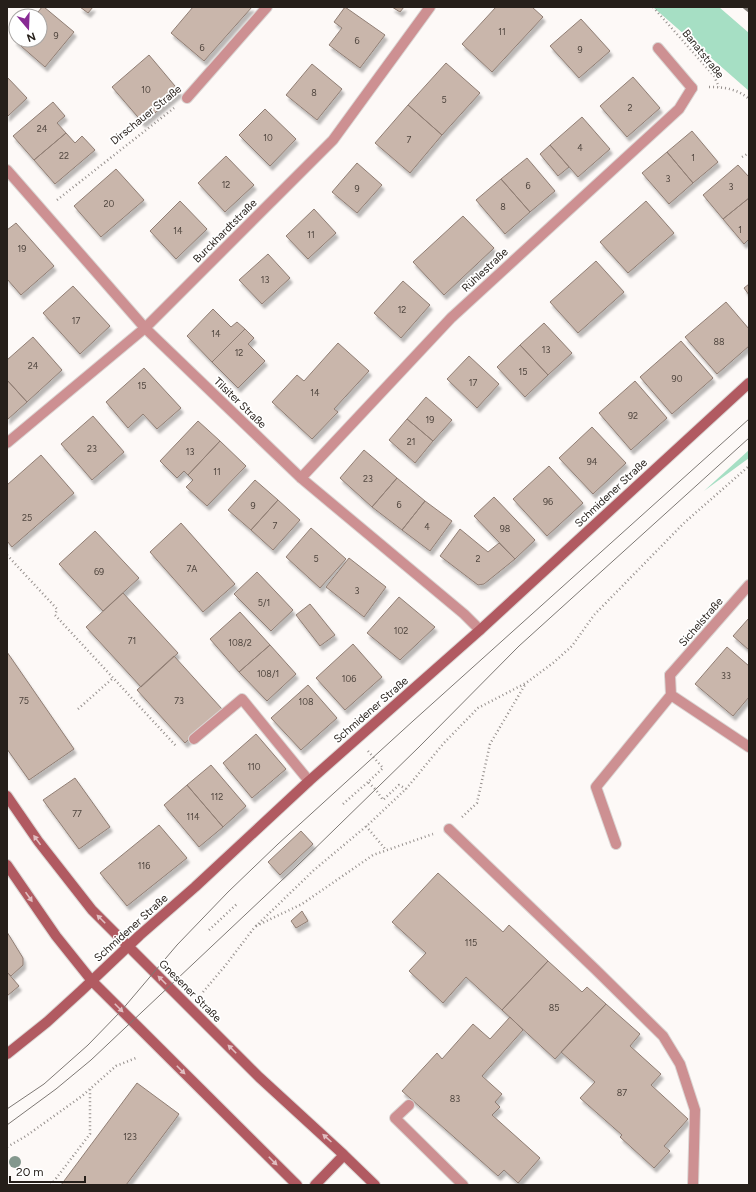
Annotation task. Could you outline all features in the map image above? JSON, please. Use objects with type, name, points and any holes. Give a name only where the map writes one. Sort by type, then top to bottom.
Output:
[{"type":"main road","name":"Schmidener Straße","points":[[7,1054],[47,1022],[164,913],[195,888],[309,781],[480,630],[749,383]]},
{"type":"main road","name":"Gnesener Straße","points":[[7,796],[38,841],[92,910],[260,1077],[375,1185]]},
{"type":"main road","points":[[7,865],[56,936],[92,981],[297,1185]]},
{"type":"main road","points":[[315,1185],[344,1155]]},
{"type":"street","name":"Dirschauer Straße","points":[[187,98],[267,7]]},
{"type":"street","name":"Burckhardtstraße","points":[[7,443],[145,328],[333,140],[430,7]]},
{"type":"street","name":"Rühlestraße","points":[[300,478],[451,318],[679,110],[692,88],[658,48]]},
{"type":"street","name":"Tilsiter Straße","points":[[7,170],[145,328],[300,478],[464,614],[480,630]]},
{"type":"street","name":"Sichelstraße","points":[[671,695],[670,675],[749,585]]},
{"type":"street","points":[[616,844],[596,787],[671,695],[749,747]]},
{"type":"street","points":[[194,740],[242,699],[309,781]]},
{"type":"street","points":[[449,829],[663,1036],[680,1064],[695,1110],[693,1185]]},
{"type":"street","points":[[409,1105],[396,1118],[463,1185]]},
{"type":"path","name":"Banatstraße","points":[[653,7],[714,76],[719,87],[729,89],[744,95],[749,99]]},
{"type":"path","name":"Dirschauer Straße","points":[[44,211],[187,98]]},
{"type":"path","points":[[742,157],[749,152]]},
{"type":"path","points":[[203,992],[254,928],[314,870],[406,790],[443,744],[478,708],[526,682],[553,663],[572,646],[594,616],[684,523],[749,466]]},
{"type":"path","points":[[7,555],[57,609],[55,615],[181,752]]},
{"type":"path","points":[[78,709],[113,678]]},
{"type":"path","points":[[254,928],[302,904],[373,855],[449,829],[477,803],[490,744],[526,682]]},
{"type":"path","points":[[343,804],[383,768],[366,750]]},
{"type":"path","points":[[368,782],[383,800],[399,785],[406,790]]},
{"type":"path","points":[[366,826],[386,850]]},
{"type":"path","points":[[209,930],[238,903]]},
{"type":"path","points":[[7,1147],[26,1136],[82,1096],[116,1066],[136,1058]]},
{"type":"path","points":[[52,1185],[90,1134],[90,1089]]},
{"type":"green space","points":[[653,7],[719,7],[749,33],[749,91]]},
{"type":"green space","points":[[749,450],[749,458],[704,491]]},
{"type":"building","points":[[80,7],[93,7],[88,13]]},
{"type":"building","points":[[193,7],[252,7],[204,61],[171,33]]},
{"type":"building","points":[[345,7],[385,35],[360,68],[329,45],[342,28],[334,22]]},
{"type":"building","points":[[392,7],[404,7],[400,12]]},
{"type":"building","points":[[496,7],[532,7],[543,17],[492,72],[462,44]]},
{"type":"building","points":[[48,10],[74,32],[45,67],[23,48],[48,48]]},
{"type":"building","points":[[581,19],[610,51],[579,78],[550,46]]},
{"type":"building","points":[[149,55],[180,92],[143,123],[112,87]]},
{"type":"building","points":[[446,63],[480,93],[442,135],[408,105]]},
{"type":"building","points":[[312,64],[342,89],[317,120],[286,95]]},
{"type":"building","points":[[7,77],[27,98],[7,117]]},
{"type":"building","points":[[633,77],[660,108],[627,137],[600,106]]},
{"type":"building","points":[[53,102],[65,116],[57,123],[66,133],[34,160],[13,136]]},
{"type":"building","points":[[408,105],[442,135],[410,173],[375,143]]},
{"type":"building","points":[[265,109],[296,139],[270,166],[239,135]]},
{"type":"building","points":[[582,117],[610,149],[578,177],[550,145]]},
{"type":"building","points":[[692,131],[718,162],[693,183],[667,152]]},
{"type":"building","points":[[66,133],[75,143],[82,136],[95,150],[55,184],[34,160]]},
{"type":"building","points":[[550,145],[569,167],[558,176],[540,154]]},
{"type":"building","points":[[667,152],[693,183],[669,204],[642,173]]},
{"type":"building","points":[[226,156],[254,185],[225,212],[198,183]]},
{"type":"building","points":[[527,158],[555,191],[530,212],[501,179]]},
{"type":"building","points":[[357,163],[382,185],[357,213],[332,192]]},
{"type":"building","points":[[738,165],[749,177],[749,198],[723,219],[703,195]]},
{"type":"building","points":[[116,169],[144,200],[101,237],[74,206]]},
{"type":"building","points":[[501,179],[530,212],[505,234],[476,200]]},
{"type":"building","points":[[749,198],[749,239],[744,244],[723,219]]},
{"type":"building","points":[[180,201],[207,229],[176,259],[150,231]]},
{"type":"building","points":[[646,201],[674,233],[628,273],[600,242]]},
{"type":"building","points":[[314,209],[336,233],[308,259],[286,236]]},
{"type":"building","points":[[463,216],[494,248],[444,295],[413,262]]},
{"type":"building","points":[[16,223],[54,266],[21,295],[7,279],[7,230]]},
{"type":"building","points":[[268,254],[290,278],[262,304],[239,280]]},
{"type":"building","points":[[596,261],[624,292],[578,333],[550,302]]},
{"type":"building","points":[[403,281],[430,305],[401,338],[374,313]]},
{"type":"building","points":[[749,284],[749,295],[744,288]]},
{"type":"building","points":[[73,286],[110,326],[80,354],[43,313]]},
{"type":"building","points":[[726,302],[749,329],[749,346],[717,374],[685,337]]},
{"type":"building","points":[[213,309],[231,327],[237,322],[245,329],[212,362],[187,336]]},
{"type":"building","points":[[544,323],[572,353],[548,375],[520,345]]},
{"type":"building","points":[[245,329],[254,338],[248,344],[265,361],[238,388],[212,362]]},
{"type":"building","points":[[33,337],[62,370],[27,402],[7,380],[7,360]]},
{"type":"building","points":[[681,341],[713,378],[672,414],[640,377]]},
{"type":"building","points":[[338,343],[369,371],[334,409],[338,412],[312,439],[272,402],[297,375],[304,381]]},
{"type":"building","points":[[520,345],[548,375],[525,397],[497,367]]},
{"type":"building","points":[[469,356],[499,384],[477,408],[447,379]]},
{"type":"building","points":[[144,368],[181,408],[157,429],[143,414],[128,428],[106,402]]},
{"type":"building","points":[[7,380],[27,402],[7,420]]},
{"type":"building","points":[[635,381],[667,418],[631,450],[599,413]]},
{"type":"building","points":[[426,397],[452,420],[433,441],[407,419]]},
{"type":"building","points":[[93,416],[124,452],[92,480],[61,444]]},
{"type":"building","points":[[407,419],[433,441],[415,463],[389,440]]},
{"type":"building","points":[[198,421],[220,441],[188,475],[184,471],[177,478],[160,461]]},
{"type":"building","points":[[592,427],[626,463],[593,494],[559,458]]},
{"type":"building","points":[[220,441],[246,466],[207,506],[186,487],[193,480],[188,475]]},
{"type":"building","points":[[364,450],[397,478],[372,507],[340,478]]},
{"type":"building","points":[[41,455],[74,493],[12,547],[7,541],[7,485]]},
{"type":"building","points":[[549,466],[583,503],[547,536],[513,499]]},
{"type":"building","points":[[397,478],[425,501],[402,530],[372,507]]},
{"type":"building","points":[[255,480],[278,500],[251,530],[228,510]]},
{"type":"building","points":[[494,497],[535,540],[515,559],[474,516]]},
{"type":"building","points":[[278,500],[300,520],[273,550],[251,530]]},
{"type":"building","points":[[425,501],[452,521],[430,551],[402,530]]},
{"type":"building","points":[[181,523],[235,584],[203,612],[150,552]]},
{"type":"building","points":[[311,528],[346,559],[320,588],[286,557]]},
{"type":"building","points":[[460,529],[488,552],[499,543],[515,559],[484,584],[478,585],[440,556]]},
{"type":"building","points":[[95,531],[139,578],[103,611],[59,564]]},
{"type":"building","points":[[349,558],[386,587],[364,617],[326,587]]},
{"type":"building","points":[[257,572],[293,610],[271,631],[234,594]]},
{"type":"building","points":[[123,593],[178,653],[141,687],[86,627]]},
{"type":"building","points":[[399,597],[435,627],[400,660],[367,633]]},
{"type":"building","points":[[310,604],[335,635],[320,646],[296,615]]},
{"type":"building","points":[[240,612],[270,645],[239,672],[210,639]]},
{"type":"building","points":[[749,618],[749,650],[733,636]]},
{"type":"building","points":[[353,644],[382,677],[345,710],[316,678]]},
{"type":"building","points":[[270,645],[296,674],[267,701],[239,672]]},
{"type":"building","points":[[727,647],[749,666],[749,697],[733,716],[695,684]]},
{"type":"building","points":[[7,652],[74,749],[29,780],[7,749]]},
{"type":"building","points":[[174,656],[222,709],[185,743],[137,690]]},
{"type":"building","points":[[308,685],[337,718],[301,750],[271,718]]},
{"type":"building","points":[[256,734],[286,769],[252,798],[223,763]]},
{"type":"building","points":[[211,765],[246,806],[223,827],[187,785]]},
{"type":"building","points":[[75,778],[110,827],[79,849],[43,800]]},
{"type":"building","points":[[187,785],[223,827],[199,847],[164,805]]},
{"type":"building","points":[[159,825],[187,858],[127,906],[100,873]]},
{"type":"building","points":[[301,831],[313,844],[280,875],[268,862]]},
{"type":"building","points":[[438,873],[503,932],[509,925],[548,961],[502,1010],[466,977],[443,1003],[409,971],[426,953],[392,922]]},
{"type":"building","points":[[302,911],[308,921],[296,928],[291,921]]},
{"type":"building","points":[[7,932],[23,958],[23,965],[11,976],[7,972]]},
{"type":"building","points":[[548,961],[582,992],[587,987],[606,1004],[555,1059],[502,1010]]},
{"type":"building","points":[[7,972],[19,986],[7,996]]},
{"type":"building","points":[[606,1004],[640,1034],[630,1046],[661,1074],[651,1085],[688,1119],[664,1146],[670,1151],[654,1168],[620,1137],[622,1135],[580,1098],[595,1082],[561,1052]]},
{"type":"building","points":[[510,1017],[523,1030],[482,1076],[502,1094],[495,1102],[500,1107],[492,1115],[540,1158],[518,1183],[504,1170],[498,1176],[402,1091],[437,1053],[442,1059],[473,1024],[490,1039]]},
{"type":"building","points":[[137,1083],[179,1114],[174,1121],[126,1185],[61,1185]]},
{"type":"tram line","points":[[7,1109],[44,1084],[88,1045],[121,1011],[177,945],[228,892],[278,844],[749,419]]},
{"type":"tram line","points":[[7,1125],[56,1089],[91,1060],[297,866],[419,747],[519,646],[749,438]]},
{"type":"railway","points":[[744,7],[749,11]]}]
